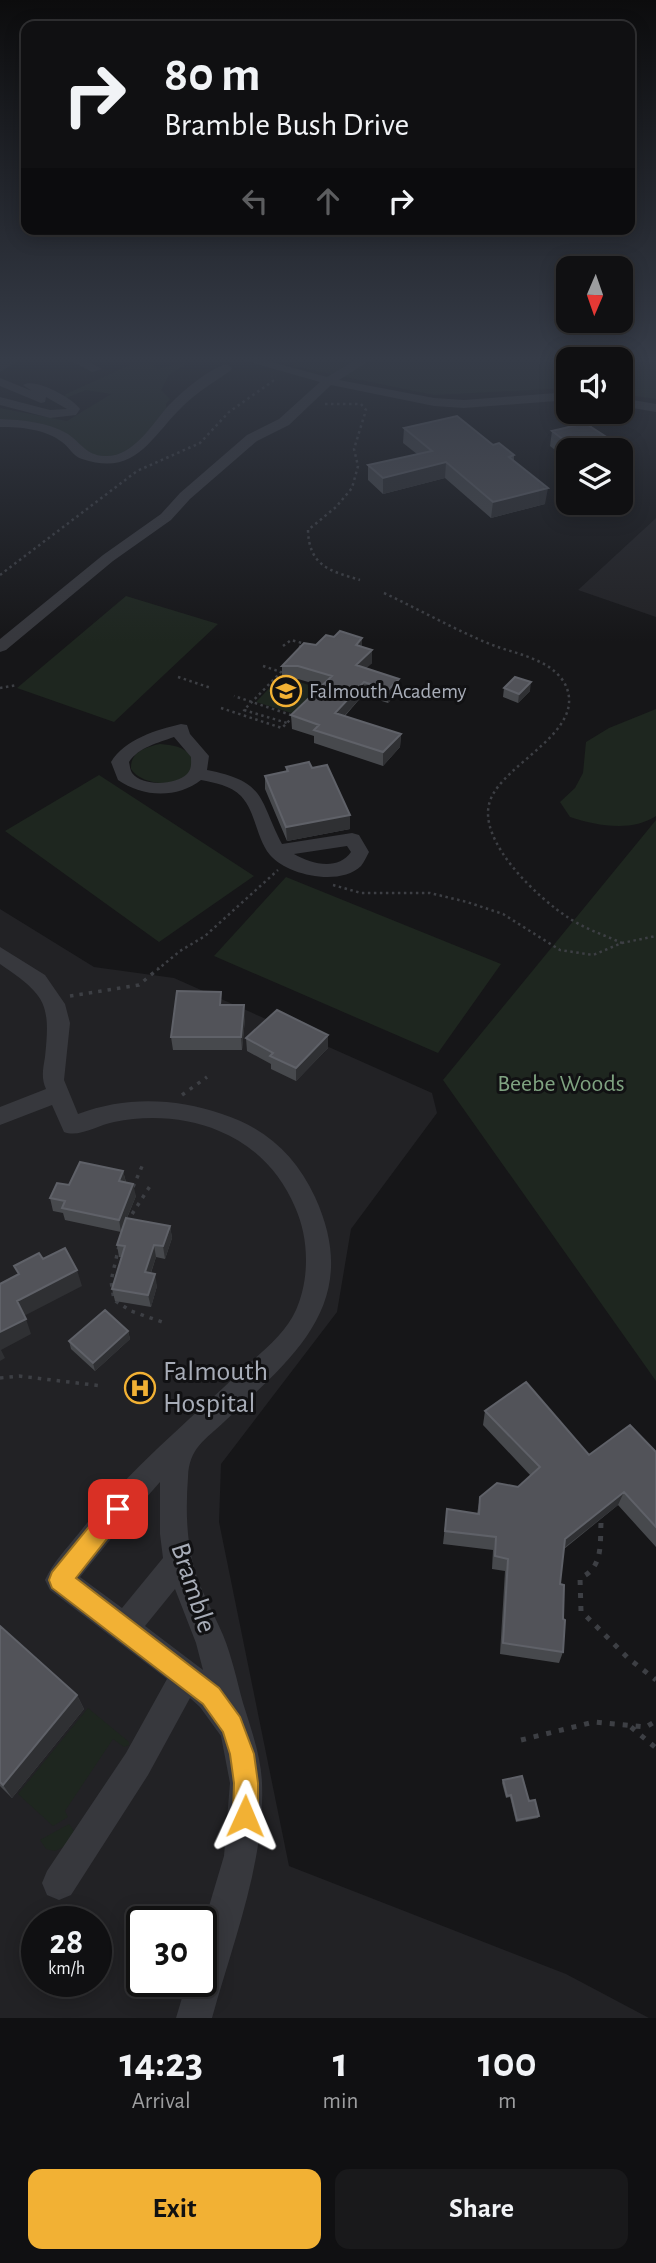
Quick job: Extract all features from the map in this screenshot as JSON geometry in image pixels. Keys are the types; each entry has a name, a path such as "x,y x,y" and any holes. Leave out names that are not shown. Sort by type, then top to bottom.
{"street":[{"path":"82,453 101,460 114,460 130,453"},
{"path":"0,647 108,558 166,517 185,496 234,453"},
{"path":"196,774 200,768 200,756 181,735 181,729 139,744 124,755 120,762 121,772 128,780 148,788 172,788 196,774 232,783 251,796 284,856 314,869 342,869 351,865 360,852 352,839 284,856"},
{"path":"0,954 38,980 52,998 59,1019 52,1074 57,1094 72,1126 111,1112 149,1110 197,1114 226,1123 254,1138 275,1157 297,1184 316,1228 316,1287 308,1313 273,1359 179,1449"},
{"path":"0,1116 57,1094"},
{"name":"Bramble","path":"179,1449 174,1475 174,1535 178,1562 211,1643 244,1765 245,1816 240,1856 219,1938 194,2018"},
{"name":"Bramble","path":"179,1449 145,1478 60,1580 211,1696 232,1725"},
{"path":"125,1628 178,1562"},
{"path":"59,1883 137,1764 186,1675"}],"path":[{"path":"0,575 137,471 177,453"},
{"path":"355,453 358,466 352,488 336,507 308,530 307,547 318,563 334,572 360,580"},
{"path":"384,593 489,644 527,656 551,668 564,682 571,699 568,712 544,745 502,780 489,802 490,823 502,855 536,891 562,914 622,943"},
{"path":"283,646 290,639 302,643 292,659"},
{"path":"263,666 281,672 244,710 287,723"},
{"path":"178,677 211,688"},
{"path":"0,688 17,685"},
{"path":"234,696 302,718"},
{"path":"221,708 282,728 294,716"},
{"path":"52,998 101,993 139,985 180,951 205,936 271,874 284,856"},
{"path":"314,869 325,883 361,893 430,893 467,902 503,914 560,950 593,955 622,943 656,936"},
{"path":"176,1102 207,1077"},
{"path":"129,1195 143,1164"},
{"path":"125,1226 152,1183"},
{"path":"121,1238 108,1286 111,1297 123,1308 165,1322"},
{"path":"0,1378 19,1376 103,1385"},
{"path":"601,1523 599,1560 586,1576 580,1578 581,1611 628,1658 656,1680"},
{"path":"521,1740 542,1732 594,1723 646,1727 656,1721"},
{"path":"631,1727 656,1748"}],"shaded area":[{"path":"655,519 656,617 578,590"},
{"name":"Falmouth Hospital","path":"0,909 94,967 174,978 432,1093 437,1113 351,1229 337,1312 221,1464 219,1522 289,1866 566,1974 649,2018 0,2018"}],"green space":[{"path":"91,453 124,453 115,458"},
{"path":"126,596 218,624 114,722 17,688"},
{"path":"281,676 315,687 320,696 301,716 256,702"},
{"path":"656,709 656,816 625,826 591,823 570,817 560,802 575,788 583,773 586,742 609,728"},
{"path":"160,744 178,747 192,757 191,769 179,781 152,782 143,779 131,769 136,754"},
{"path":"99,775 254,876 159,942 5,831"},
{"name":"Beebe Woods","path":"656,820 656,1381 443,1080"},
{"path":"286,877 501,964 438,1053 214,956"},
{"path":"88,1708 129,1742 129,1745 124,1747 113,1739 65,1811 68,1817 53,1826 18,1794"},
{"path":"69,1824 74,1831 65,1846 55,1851 46,1849 40,1840"}],"building":[{"path":"422,453 512,453 514,455 509,457 548,488 493,502 446,462 383,478 368,465"},
{"path":"340,631 362,638 356,645 372,650 356,665 399,679 388,690 364,682 335,713 401,734 383,752 314,730 319,725 291,715 332,676 298,666 282,666 304,643 316,645 326,635 334,637"},
{"path":"515,677 531,682 519,694 504,688"},
{"path":"309,762 312,768 327,765 350,815 286,827 265,776 288,771 286,767"},
{"path":"177,991 221,992 220,1005 244,1005 241,1037 171,1037"},
{"path":"277,1010 328,1035 296,1068 270,1056 273,1053 246,1038"},
{"path":"80,1162 123,1171 119,1181 133,1184 119,1220 62,1208 65,1201 50,1198 57,1183 69,1185"},
{"path":"126,1218 170,1226 163,1246 154,1245 145,1272 155,1274 148,1295 112,1289 125,1246 117,1245"},
{"path":"65,1248 77,1270 17,1301 26,1319 0,1332 0,1284 19,1274 14,1266 39,1253 43,1259"},
{"path":"105,1310 128,1331 93,1363 69,1341"},
{"path":"526,1382 589,1455 630,1425 656,1452 656,1527 624,1492 565,1539 560,1584 564,1585 563,1652 503,1643 508,1559 495,1556 496,1537 445,1531 447,1509 479,1514 480,1497 497,1483 518,1487 540,1467 485,1411"},
{"path":"0,1626 77,1695 3,1785 0,1782"},
{"path":"522,1776 529,1801 535,1800 539,1816 517,1820 511,1795 507,1796 503,1780"}],"place":[{"name":"Falmouth Academy","path":"286,691"},
{"name":"Falmouth Hospital","path":"140,1388"}],"route":[{"path":"118,1509 60,1580 211,1696 232,1725 242,1754 246,1783 245,1816"}]}
